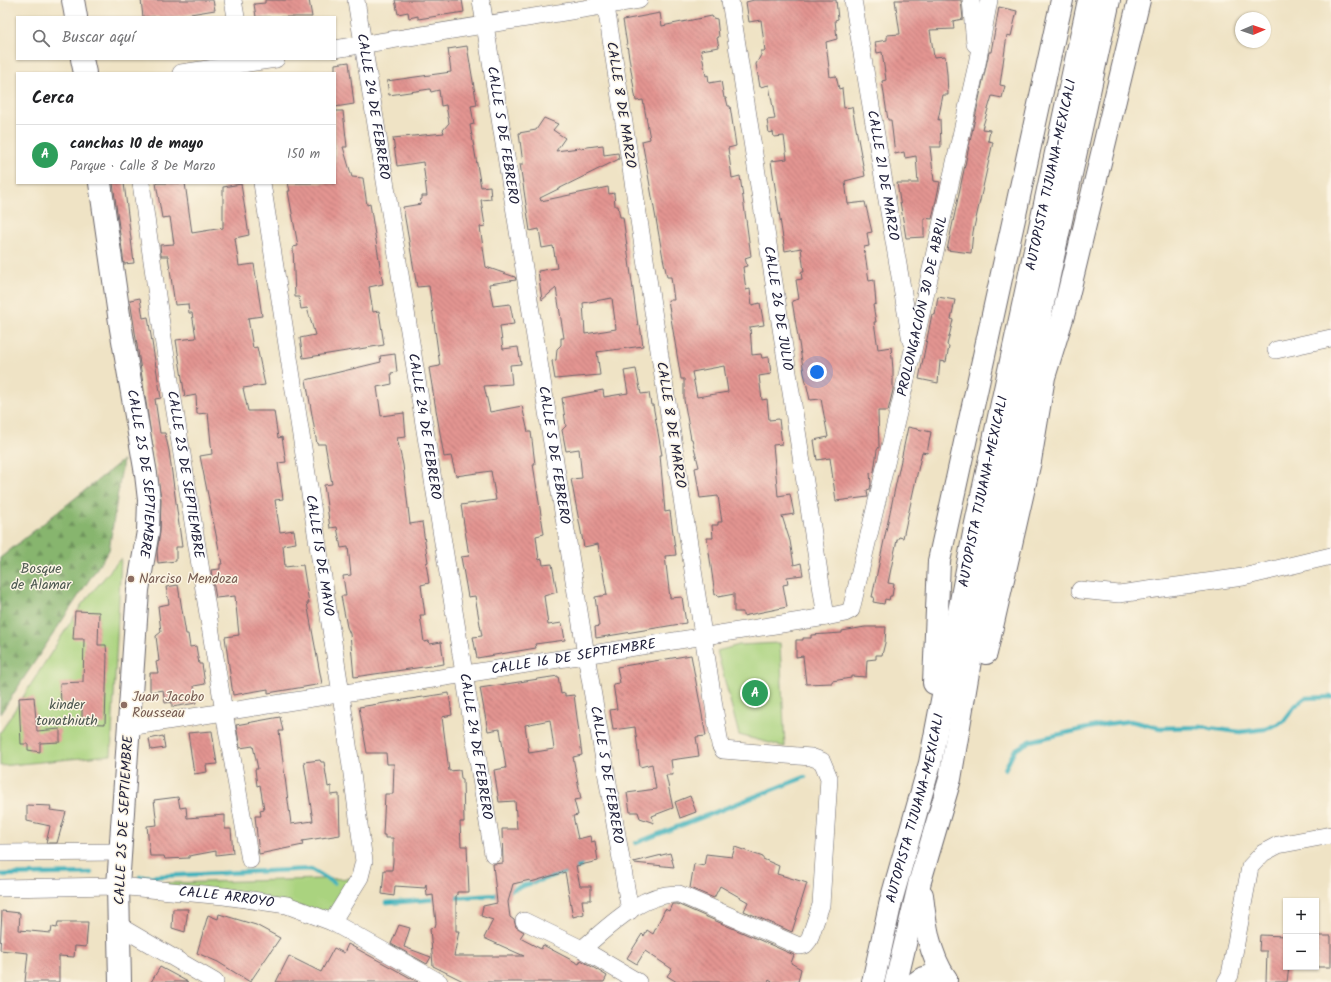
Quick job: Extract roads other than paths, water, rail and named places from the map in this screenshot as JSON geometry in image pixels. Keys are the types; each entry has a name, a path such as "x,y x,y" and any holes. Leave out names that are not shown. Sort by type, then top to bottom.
{"main road":[{"path":"73,0 76,16"},
{"path":"930,763 939,561 1062,0"},
{"name":"AUTOPISTA TIJUANA-MEXICALI","path":"873,982 891,901 930,763 974,535 1089,0"},
{"name":"AUTOPISTA TIJUANA-MEXICALI","path":"896,982 920,881 950,779 984,578 1012,456 1026,382 1109,0"},
{"path":"950,779 965,737 979,683 1030,461 1044,377 1064,312 1139,0"},
{"path":"82,60 85,72"},
{"name":"CALLE 25 DE SEPTIEMBRE","path":"100,184 121,329 148,486 148,531 138,590 118,886 120,982"},
{"path":"920,881 924,922 936,964 949,980"},
{"path":"917,982 922,977 932,976 949,980"}],"street":[{"path":"233,0 236,16"},
{"name":"CALLE 24 DE FEBRERO","path":"356,0 493,854"},
{"name":"CALLE 5 DE FEBRERO","path":"481,0 586,655 630,911"},
{"path":"336,49 485,26 605,3 639,0"},
{"name":"CALLE 26 DE JULIO","path":"730,0 826,617"},
{"name":"CALLE 21 DE MARZO","path":"853,0 913,350"},
{"path":"971,0 977,64"},
{"name":"PROLONGACIÓN 30 DE ABRIL","path":"851,610 913,350 977,64 989,0"},
{"name":"CALLE 8 DE MARZO","path":"605,3 720,745 723,750 811,756 822,761 829,778 821,905 809,940 805,945 799,946 679,894 667,893 654,897 630,911"},
{"path":"189,72 271,60"},
{"name":"CALLE 25 DE SEPTIEMBRE","path":"141,184 165,346 224,712 250,860"},
{"name":"CALLE 15 DE MAYO","path":"262,184 341,694 364,862 360,877 332,922"},
{"path":"1276,350 1331,338"},
{"path":"1080,590 1119,594 1243,576 1331,556"},
{"name":"CALLE 16 DE SEPTIEMBRE","path":"129,727 465,673 704,637 826,617 845,613 851,610"},
{"path":"1226,982 1230,975 1250,866 1263,853 1278,845 1331,835"},
{"path":"0,853 120,852"},
{"name":"CALLE ARROYO","path":"0,888 118,886 224,896 287,905 332,922 433,981"},
{"path":"582,949 630,911"},
{"path":"524,921 582,949 638,982"},
{"path":"119,926 215,982"}],"waterway":[{"path":"1005,769 1015,750 1030,741 1106,724 1130,721 1160,728 1201,727 1240,732 1265,729 1283,722 1295,706 1305,698 1331,697"},
{"path":"636,843 805,777"},
{"path":"571,870 581,866"},
{"path":"140,877 311,869 334,883"},
{"path":"452,898 496,895 564,872"},
{"path":"0,875 91,873"},
{"path":"387,903 438,899"}],"place":[{"name":"Narciso Mendoza","path":"131,579"},
{"name":"canchas 10 de mayo","path":"755,693"},
{"name":"Juan Jacobo Rousseau","path":"124,705"}],"park label":[{"name":"Bosque de Alamar","path":"41,578"},
{"name":"kinder tonathiuth","path":"67,714"}]}
